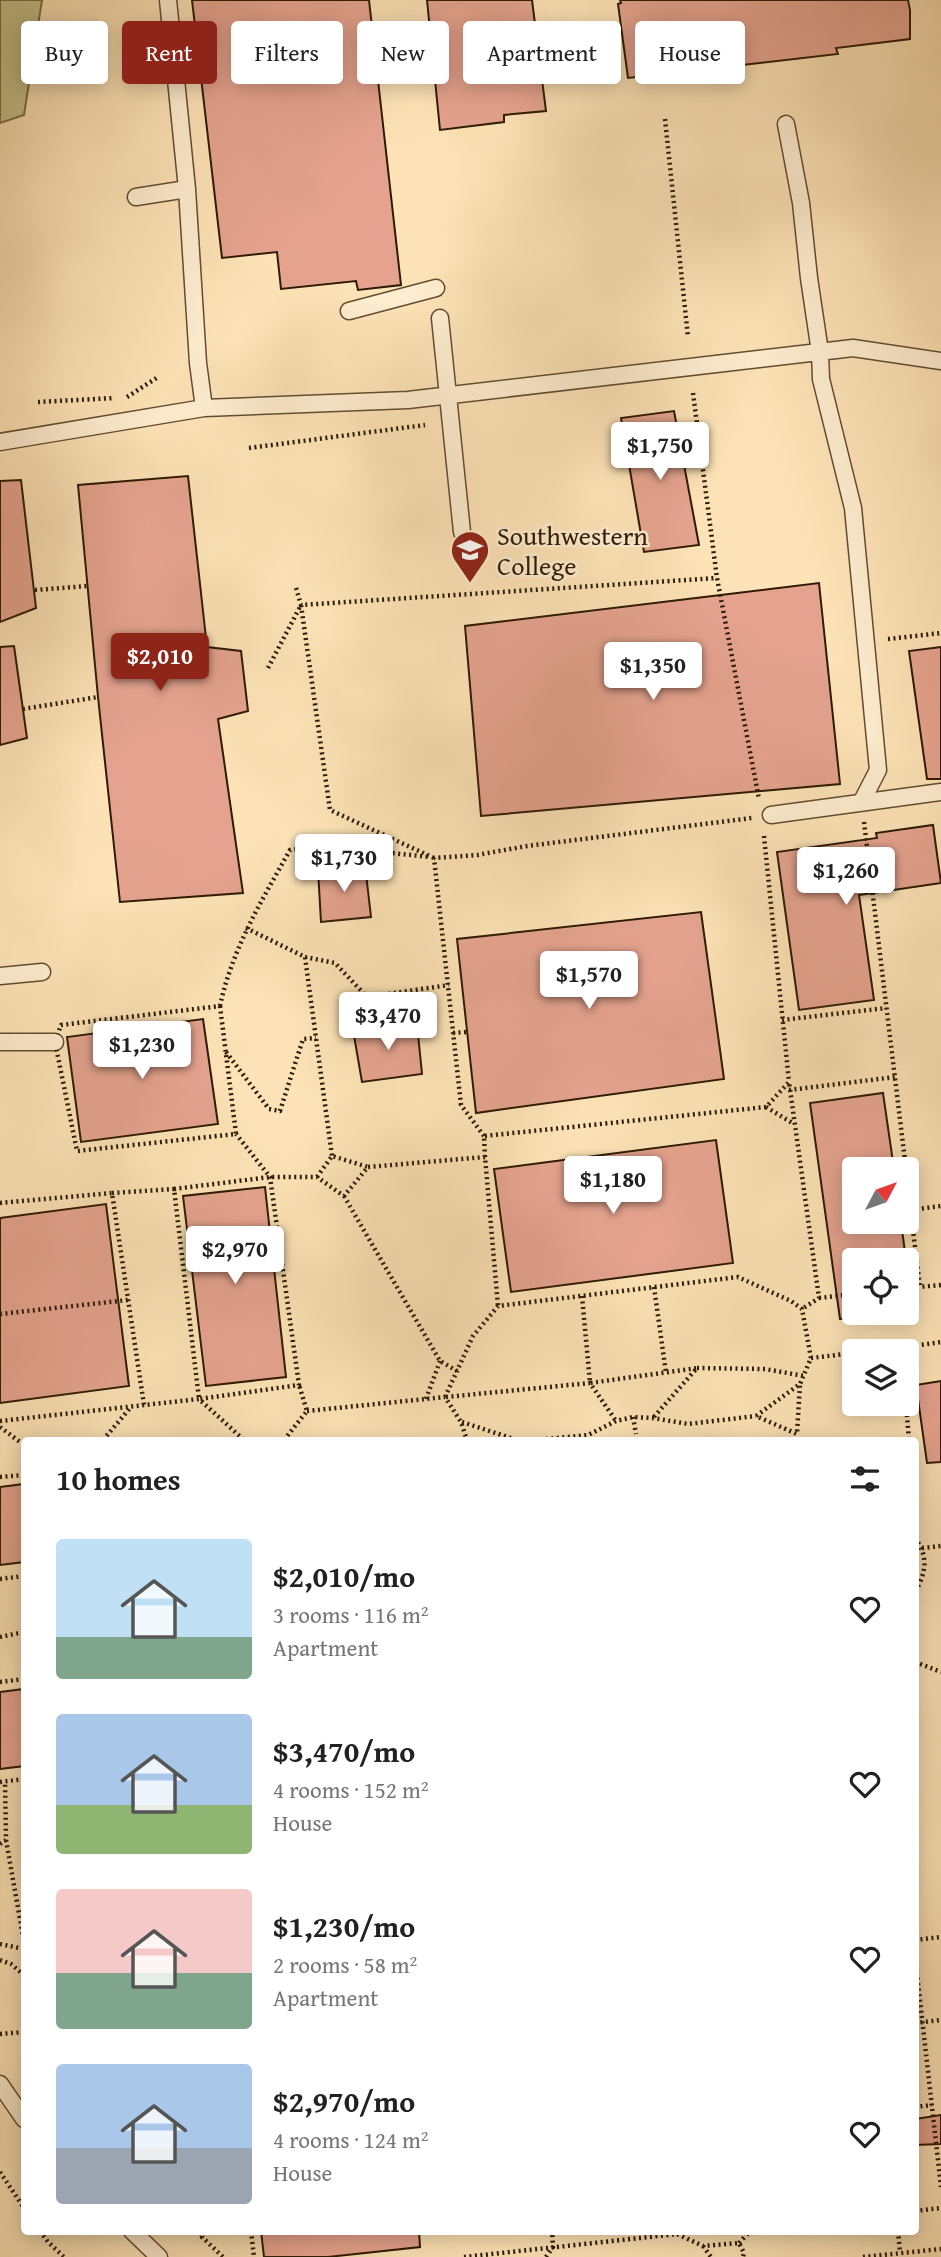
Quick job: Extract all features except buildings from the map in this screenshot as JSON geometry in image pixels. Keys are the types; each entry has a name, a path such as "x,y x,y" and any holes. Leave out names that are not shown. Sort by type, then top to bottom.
{"lane":[{"path":"168,0 187,189 198,363 204,408"},
{"path":"786,124 801,203 821,379 853,508 878,770 861,803"},
{"path":"136,197 187,189"},
{"path":"349,311 436,288"},
{"path":"440,318 462,532"},
{"path":"0,442 204,408 408,400 853,348 941,361"},
{"path":"764,812 941,792"},
{"path":"0,976 42,972"},
{"path":"0,1042 55,1042"},
{"path":"0,2084 21,2115"},
{"path":"136,2235 159,2257"}],"path":[{"path":"665,119 688,337"},
{"path":"38,402 126,397 158,377"},
{"path":"307,1411 299,1385 270,1177 236,1135 220,1006 226,979 246,928 290,850 324,846 434,858 477,855 764,812 717,578 692,393"},
{"path":"249,448 425,425"},
{"path":"301,605 717,578"},
{"path":"35,590 87,586"},
{"path":"296,588 301,605 330,810 434,858"},
{"path":"268,668 301,605"},
{"path":"866,642 941,634"},
{"path":"23,709 98,697"},
{"path":"861,803 904,1157"},
{"path":"763,830 789,1090 819,1298"},
{"path":"434,858 461,1105 484,1136 498,1306"},
{"path":"246,928 305,957 335,963 367,997 449,985"},
{"path":"305,957 332,1156 317,1177"},
{"path":"220,1006 61,1025 55,1042 77,1152 236,1135"},
{"path":"782,1020 886,1008"},
{"path":"453,1033 466,1032"},
{"path":"226,1051 270,1109 281,1111 303,1039 316,1038"},
{"path":"789,1090 895,1077"},
{"path":"766,1107 789,1082"},
{"path":"484,1136 766,1107 794,1124"},
{"path":"332,1156 368,1167 485,1157"},
{"path":"344,1196 368,1167"},
{"path":"0,1203 174,1189 270,1177 317,1177 344,1196 440,1361 457,1371"},
{"path":"174,1189 199,1399 241,1437"},
{"path":"112,1193 144,1405"},
{"path":"919,1209 941,1206"},
{"path":"914,1234 920,1287 941,1285"},
{"path":"445,1397 473,1336 498,1306 738,1277 791,1301 802,1309 811,1358 800,1384 797,1431 799,1437"},
{"path":"654,1287 666,1373"},
{"path":"802,1309 819,1298 842,1295"},
{"path":"582,1296 590,1383 616,1421"},
{"path":"0,1314 128,1300"},
{"path":"919,1346 941,1342"},
{"path":"811,1358 842,1354"},
{"path":"426,1399 440,1361"},
{"path":"653,1418 698,1368"},
{"path":"286,1437 307,1411 590,1383 698,1368 765,1369 804,1376"},
{"path":"567,1437 588,1435 616,1421 633,1418 653,1418 688,1424 756,1416 800,1384"},
{"path":"0,1421 299,1385"},
{"path":"445,1397 461,1422 466,1437"},
{"path":"105,1437 131,1406"},
{"path":"756,1416 797,1434 797,1431"},
{"path":"907,1416 909,1437"},
{"path":"633,1418 636,1434"},
{"path":"461,1422 508,1437"},
{"path":"0,1427 21,1443"},
{"path":"0,1476 21,1475"},
{"path":"919,1544 922,1548 924,1575 919,1584"},
{"path":"922,1548 941,1546"},
{"path":"0,1579 21,1576"},
{"path":"0,1637 21,1633"},
{"path":"919,1664 941,1672"},
{"path":"0,1682 21,1679"},
{"path":"21,1779 3,1782 6,1840 21,1925"},
{"path":"0,1844 6,1840"},
{"path":"919,1940 941,1937"},
{"path":"0,1944 21,1948"},
{"path":"0,1960 11,1964 21,1972"},
{"path":"919,1985 941,2187"},
{"path":"919,2023 941,2020"},
{"path":"0,2034 21,2032"},
{"path":"919,2107 932,2105"},
{"path":"0,2172 21,2204"},
{"path":"919,2211 941,2208"},
{"path":"43,2235 64,2257"},
{"path":"203,2235 223,2257"},
{"path":"251,2235 254,2257"},
{"path":"546,2257 554,2247 552,2235"},
{"path":"464,2257 659,2235"},
{"path":"681,2235 703,2246 711,2257"},
{"path":"703,2246 739,2243 746,2235"},
{"path":"898,2235 900,2252"},
{"path":"739,2243 743,2257"},
{"path":"863,2257 941,2249"}],"shaded area":[{"path":"0,0 42,0 39,21 21,21 21,84 29,84 24,115 0,123"}],"place":[{"name":"Southwestern College","path":"470,584"}]}
